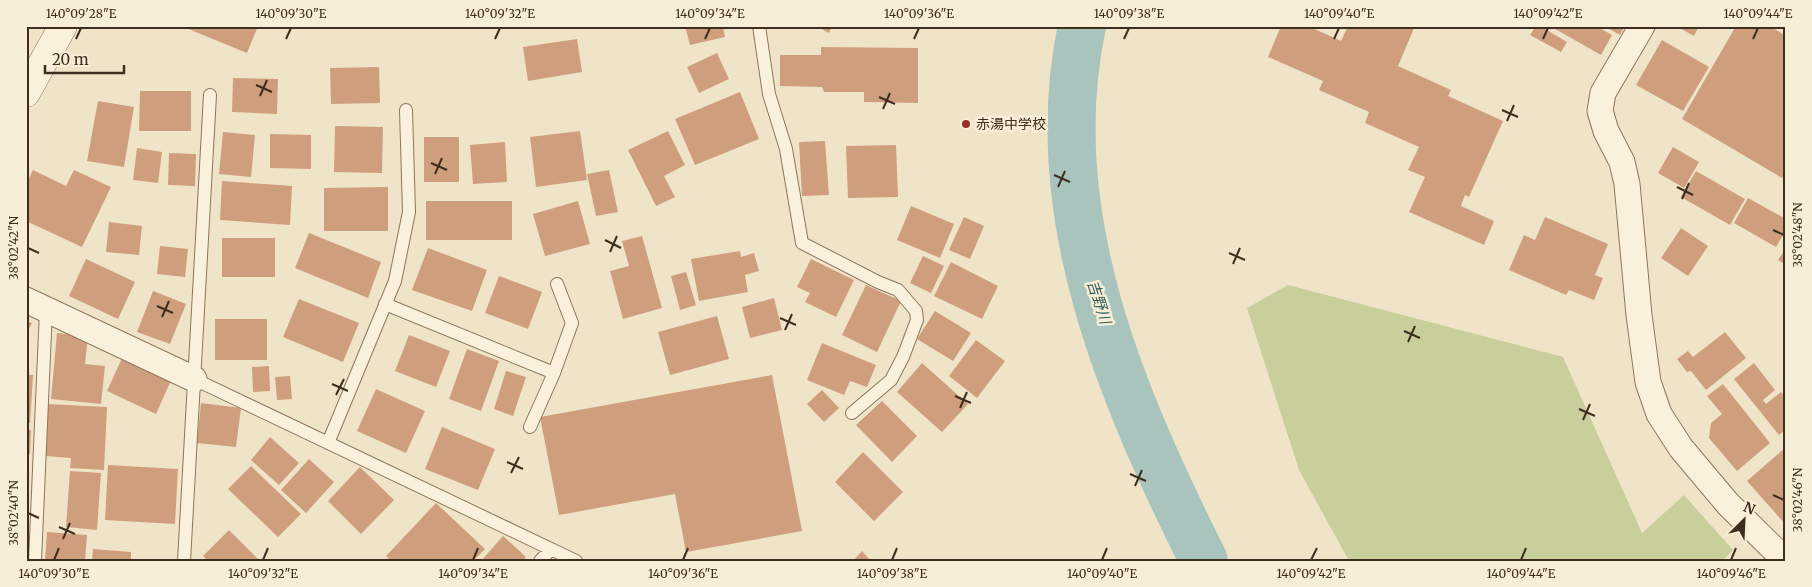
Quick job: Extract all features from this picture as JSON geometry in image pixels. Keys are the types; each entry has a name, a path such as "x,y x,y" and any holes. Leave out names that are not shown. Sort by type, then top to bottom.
{"street":[{"path":"26,93 63,26"},
{"path":"1642,26 1603,93 1600,111 1606,131 1622,162 1627,184 1639,315 1648,382 1659,414 1681,448 1728,504 1786,560"},
{"path":"36,305 194,378"}],"lane":[{"path":"759,26 769,94 786,149 802,243 878,282 898,290 916,311 917,320 903,357 891,380 852,413"},
{"path":"184,561 210,95"},
{"path":"328,443 395,280 409,212 406,110"},
{"path":"530,427 554,373 572,323 557,284"},
{"path":"385,304 554,373"},
{"path":"35,561 36,305"},
{"path":"194,378 576,561"},
{"path":"540,561 551,549"}],"green space":[{"path":"1288,285 1563,357 1642,533 1684,495 1733,550 1722,561 1349,561 1299,470 1247,308"}],"building":[{"path":"181,26 258,26 247,53"},
{"path":"685,26 723,26 725,37 690,45"},
{"path":"816,26 832,26 829,33"},
{"path":"1281,26 1308,26 1341,41 1348,26 1415,26 1398,66 1451,90 1448,96 1503,121 1469,197 1465,195 1461,206 1494,221 1484,245 1409,212 1425,177 1408,170 1419,147 1365,123 1369,112 1319,90 1323,81 1268,57"},
{"path":"1536,26 1540,26 1567,42 1561,52 1530,35"},
{"path":"1550,26 1596,26 1612,35 1601,55"},
{"path":"1604,26 1625,26 1620,35"},
{"path":"1676,26 1699,26 1694,36"},
{"path":"1736,26 1770,26 1786,36 1786,171 1782,178 1682,119"},
{"path":"577,39 582,72 528,81 523,47"},
{"path":"1662,40 1709,67 1683,111 1636,85"},
{"path":"821,47 918,48 918,103 864,102 864,92 824,92 822,87 780,86 780,55 821,55"},
{"path":"717,53 729,79 699,93 687,67"},
{"path":"379,67 380,103 331,104 330,68"},
{"path":"233,78 278,79 277,114 232,112"},
{"path":"140,91 191,91 191,131 139,131"},
{"path":"740,92 759,139 695,165 675,119"},
{"path":"98,101 134,107 124,167 87,161"},
{"path":"335,126 383,127 382,173 334,172"},
{"path":"580,131 587,180 536,187 530,137"},
{"path":"668,131 685,165 664,176 675,197 656,206 628,150"},
{"path":"223,132 255,135 251,177 219,174"},
{"path":"270,134 311,135 311,169 270,168"},
{"path":"424,137 459,137 459,182 424,182"},
{"path":"825,141 829,195 802,196 799,142"},
{"path":"505,142 507,182 473,184 470,145"},
{"path":"896,145 898,197 848,198 846,146"},
{"path":"1673,147 1699,162 1684,188 1658,173"},
{"path":"137,148 162,152 158,183 133,180"},
{"path":"169,153 196,154 195,186 168,185"},
{"path":"33,170 66,186 74,170 111,187 82,247 26,221 26,184"},
{"path":"609,170 618,212 596,216 587,174"},
{"path":"1696,171 1745,199 1730,225 1681,197"},
{"path":"222,181 292,186 290,225 220,220"},
{"path":"388,187 388,231 324,231 324,188"},
{"path":"1748,198 1786,219 1786,230 1776,247 1734,223"},
{"path":"426,201 512,201 512,240 426,240"},
{"path":"578,201 590,244 545,256 533,214"},
{"path":"911,206 954,224 940,258 897,240"},
{"path":"964,217 984,226 970,259 949,250"},
{"path":"1545,217 1608,244 1595,275 1603,278 1594,300 1569,290 1566,295 1509,270 1524,235 1535,240"},
{"path":"109,222 142,226 139,255 106,252"},
{"path":"1681,228 1708,246 1688,276 1661,258"},
{"path":"309,233 381,262 368,298 295,268"},
{"path":"642,236 662,308 623,319 610,271 629,266 622,241"},
{"path":"222,238 275,238 275,277 222,277"},
{"path":"160,246 188,249 185,277 157,274"},
{"path":"428,248 487,270 472,311 412,290"},
{"path":"1786,248 1786,265 1778,260"},
{"path":"740,251 741,257 754,253 759,271 745,275 748,292 699,301 691,259"},
{"path":"923,256 944,266 931,293 910,283"},
{"path":"86,259 135,282 118,319 69,296"},
{"path":"811,259 854,280 836,317 805,302 810,293 797,287"},
{"path":"951,262 998,286 982,319 934,296"},
{"path":"686,272 696,305 680,310 671,276"},
{"path":"499,276 542,292 528,329 485,313"},
{"path":"866,285 901,301 877,352 842,335"},
{"path":"153,291 186,304 170,344 137,332"},
{"path":"774,298 782,330 750,338 742,307"},
{"path":"299,299 359,323 343,362 283,337"},
{"path":"935,311 971,333 953,361 917,339"},
{"path":"717,316 729,359 670,375 658,332"},
{"path":"215,319 267,319 267,360 215,360"},
{"path":"26,321 32,323 26,335"},
{"path":"1725,332 1746,358 1706,390 1691,371 1687,372 1677,359 1688,351 1693,357"},
{"path":"57,333 88,336 85,364 105,366 101,404 51,399"},
{"path":"409,335 450,351 436,387 395,371"},
{"path":"976,340 1005,361 977,398 949,376"},
{"path":"822,343 876,365 867,387 850,381 844,395 807,380"},
{"path":"467,349 499,361 481,411 449,399"},
{"path":"123,356 172,378 156,414 107,391"},
{"path":"922,363 968,404 942,432 897,392"},
{"path":"1754,363 1775,390 1763,400 1766,404 1781,392 1786,397 1786,429 1779,435 1734,379"},
{"path":"269,366 270,391 253,392 252,367"},
{"path":"506,371 526,377 513,416 494,409"},
{"path":"26,375 33,375 30,423 26,423"},
{"path":"772,375 802,531 686,552 675,494 559,515 540,417"},
{"path":"290,376 292,399 277,400 275,377"},
{"path":"1723,384 1770,443 1737,471 1709,438 1711,423 1722,414 1707,396"},
{"path":"376,389 425,411 406,453 357,431"},
{"path":"822,390 839,408 824,422 807,404"},
{"path":"882,401 917,436 892,462 856,425"},
{"path":"201,403 241,408 236,447 197,443"},
{"path":"48,404 107,407 104,470 70,468 71,458 45,456"},
{"path":"442,427 495,449 478,490 425,469"},
{"path":"26,429 31,430 30,454 26,454"},
{"path":"270,437 299,463 279,485 251,460"},
{"path":"1786,447 1786,525 1747,481"},
{"path":"863,452 903,492 874,521 835,482"},
{"path":"309,459 334,482 306,513 281,490"},
{"path":"108,465 178,469 175,524 105,520"},
{"path":"251,466 301,514 278,537 228,489"},
{"path":"360,467 394,500 361,534 328,501"},
{"path":"70,471 101,473 97,530 66,527"},
{"path":"436,503 485,549 473,561 391,561 386,556"},
{"path":"229,530 260,561 208,561 203,556"},
{"path":"47,532 87,535 85,561 45,561"},
{"path":"503,536 526,557 522,561 481,561"},
{"path":"93,549 131,552 131,561 92,561"},
{"path":"862,551 871,561 853,561"}],"waterway":[{"name":"吉野川","path":"1082,26 1072,96 1073,165 1081,234 1097,302 1119,369 1145,435 1204,561"}],"place":[{"name":"赤湯中学校","path":"966,124"}]}
